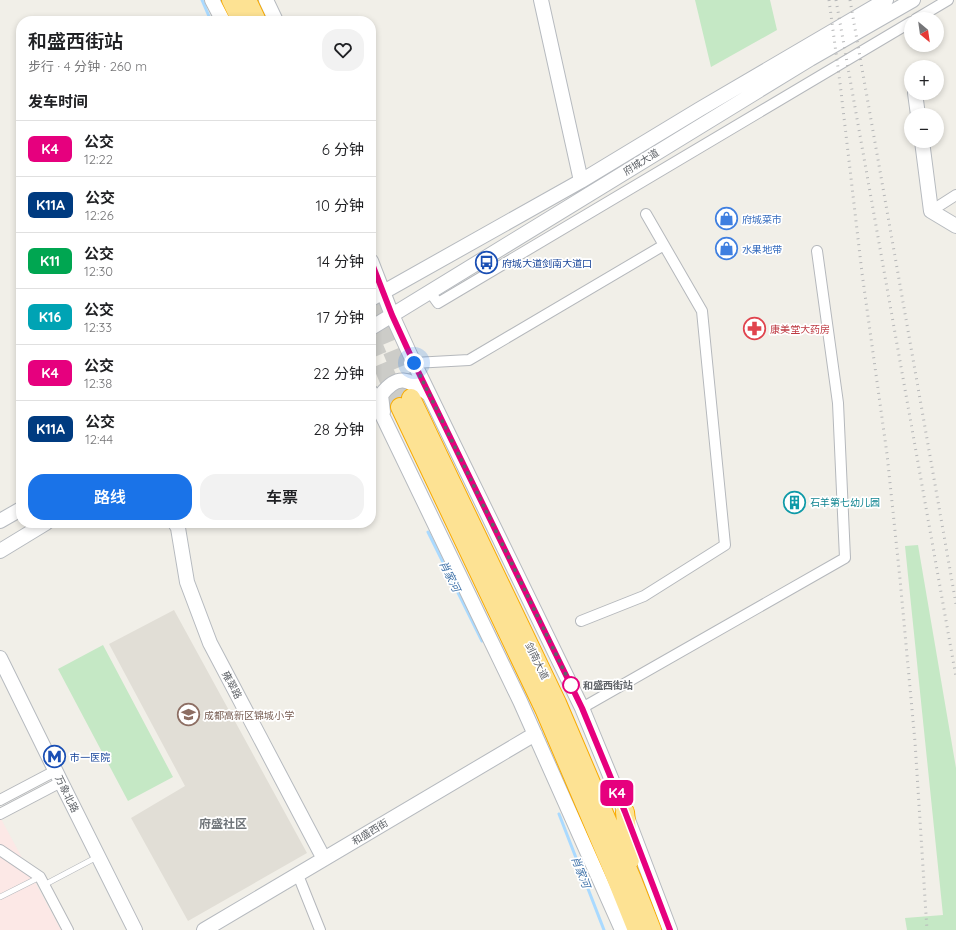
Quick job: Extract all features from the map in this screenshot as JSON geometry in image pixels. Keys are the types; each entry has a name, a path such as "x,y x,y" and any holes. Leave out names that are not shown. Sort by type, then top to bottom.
{"highway":[{"path":"231,0 239,16"},
{"path":"247,0 255,16"},
{"name":"剑南大道","path":"637,930 545,711 406,402 557,703 632,879 652,930"},
{"path":"625,812 632,879"},
{"path":"612,868 625,930"}],"main road":[{"path":"212,0 220,16"},
{"path":"266,0 274,16"},
{"path":"541,0 581,181"},
{"name":"府城大道","path":"377,296 581,181 886,0"},
{"name":"府城大道","path":"376,325 810,59 913,0"},
{"path":"923,148 931,211 956,226"},
{"path":"377,296 392,315 582,708 625,812 670,930"},
{"path":"384,420 381,395 387,387 395,382 402,380 411,382 430,395"},
{"path":"376,403 536,734 622,930"},
{"path":"0,521 16,512"},
{"path":"0,551 38,528"},
{"name":"雍翠路","path":"178,528 187,582 210,642 324,859"},
{"name":"万象北路","path":"0,658 135,930"},
{"name":"和盛西街","path":"204,930 536,734"}],"street":[{"path":"928,12 948,0"},
{"path":"430,292 438,304 904,26"},
{"path":"931,211 956,195"},
{"path":"581,621 644,596 726,545 702,311 646,214"},
{"path":"414,363 469,360 664,245"},
{"path":"582,708 845,558 838,403 817,251"},
{"path":"0,800 58,776"},
{"path":"0,814 58,776"},
{"path":"0,850 42,881 68,930"},
{"path":"298,875 320,930"}],"lane":[{"path":"0,897 98,857"}],"shaded area":[{"name":"成都高新区锦城小学","path":"174,610 307,853 188,921 131,818 185,786 109,644"},
{"path":"0,817 61,930 0,930"}],"green space":[{"path":"695,0 770,0 777,30 711,67"},
{"path":"918,545 956,768 956,930 907,930 905,918 943,915 905,546"},
{"path":"103,645 173,777 128,801 58,669"}],"waterway":[{"name":"肖家河","path":"202,0 209,16"},
{"name":"肖家河","path":"428,532 482,641"},
{"name":"肖家河","path":"559,814 604,930"}],"tunnel":[{"path":"376,313 411,397"},
{"path":"376,351 400,407"}],"railway":[{"path":"829,0 862,273 887,454 915,742 927,930"},
{"path":"836,0 956,677"},
{"path":"850,0 956,604"}],"bus line":[{"name":"K4","path":"376,274 392,315 414,363 582,708 625,812 670,930"}],"place":[{"name":"府城菜市","path":"727,219"},
{"name":"水果地带","path":"726,249"},
{"name":"府城大道剑南大道口","path":"487,263"},
{"name":"康美堂大药房","path":"754,329"},
{"name":"石羊第七幼儿园","path":"794,502"},
{"name":"和盛西街站","path":"571,685"},
{"name":"成都高新区锦城小学","path":"189,715"},
{"name":"市一医院","path":"55,757"}],"district":[{"name":"府盛社区","path":"223,823"}],"route":[{"path":"414,363 571,685"}]}
